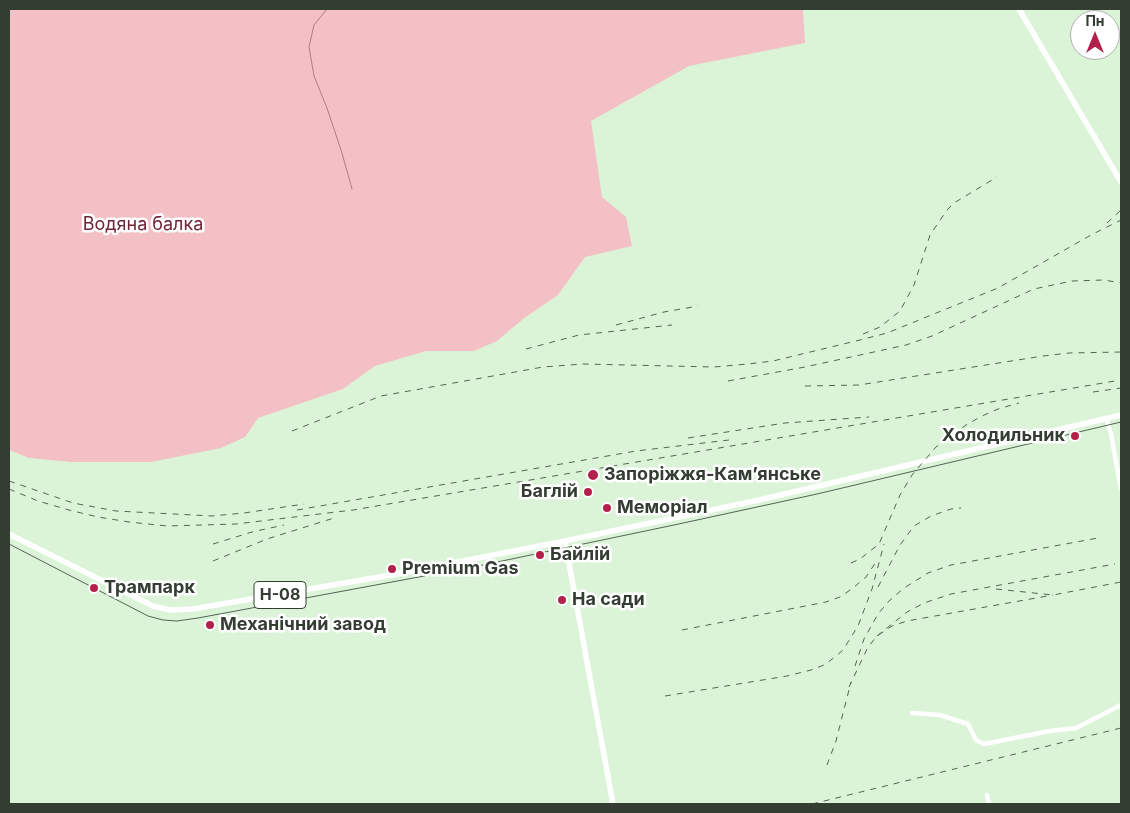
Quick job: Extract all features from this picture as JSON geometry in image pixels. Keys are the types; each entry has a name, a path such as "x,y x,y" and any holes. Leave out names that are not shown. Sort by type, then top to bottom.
{"main road":[{"path":"1019,9 1121,182"},
{"name":"Н-08","path":"9,534 158,608 170,610 211,607 565,541 777,496 1121,414"},
{"path":"565,541 614,804"}],"street":[{"path":"1106,418 1111,434 1121,489"},
{"path":"912,713 940,715 968,724 976,740 984,744 1076,728 1121,705"},
{"path":"988,794 989,804"}],"green space":[{"name":"Водяна балка","path":"9,9 803,9 805,43 689,66 591,121 602,197 626,217 632,246 585,257 558,295 523,319 497,341 474,351 426,351 375,366 343,389 258,418 245,437 221,448 151,462 71,462 29,458 9,450"}],"waterway":[{"path":"327,9 314,25 309,47 314,76 327,108 352,189"}],"tram line":[{"path":"9,544 148,616 177,621 478,566 674,525 817,494 1121,422"}],"railway":[{"path":"863,334 880,327 900,311 914,285 930,235 947,210 954,203 997,177"},
{"path":"1107,223 1121,210"},
{"path":"292,431 381,396 543,367 583,364 714,367 773,361 860,340 887,333 998,288 1121,220"},
{"path":"728,381 805,367 906,345 932,336 1034,289 1072,281 1104,280 1121,283"},
{"path":"616,325 664,312 698,306"},
{"path":"526,349 579,335 672,325"},
{"path":"805,386 859,385 1043,356 1069,353 1121,352"},
{"path":"9,489 38,501 69,510 129,522 167,526 236,524 353,510 1121,380"},
{"path":"1093,392 1121,388"},
{"path":"851,563 860,559 879,544 900,495 912,475 936,447 982,416 1019,403"},
{"path":"688,438 785,423 869,417"},
{"path":"297,510 636,451 729,440"},
{"path":"9,481 73,503 116,511 212,516 304,504"},
{"path":"878,587 900,545 914,526 931,516 951,509 961,508"},
{"path":"213,561 267,539 334,518"},
{"path":"213,544 252,532 284,525"},
{"path":"855,666 864,639 878,614 904,588 928,573 951,565 1098,538"},
{"path":"665,696 787,676 824,665 843,650 858,626 872,589 884,544"},
{"path":"682,630 826,602 840,597 853,588 866,577 876,562"},
{"path":"877,636 907,612 924,603 951,594 1115,564"},
{"path":"996,589 1053,595 1121,582"},
{"path":"849,687 868,647 877,636 892,626 907,621 1053,595"},
{"path":"827,765 836,741 851,682"},
{"path":"812,804 1121,728"}],"place":[{"name":"Холодильник","path":"1075,436"},
{"name":"Запоріжжя-Кам’янське","path":"593,475"},
{"name":"Баглій","path":"588,492"},
{"name":"Меморіал","path":"607,508"},
{"name":"Байлій","path":"540,555"},
{"name":"Premium Gas","path":"392,569"},
{"name":"Трампарк","path":"94,588"},
{"name":"На сади","path":"562,600"},
{"name":"Механічний завод","path":"210,625"}]}
